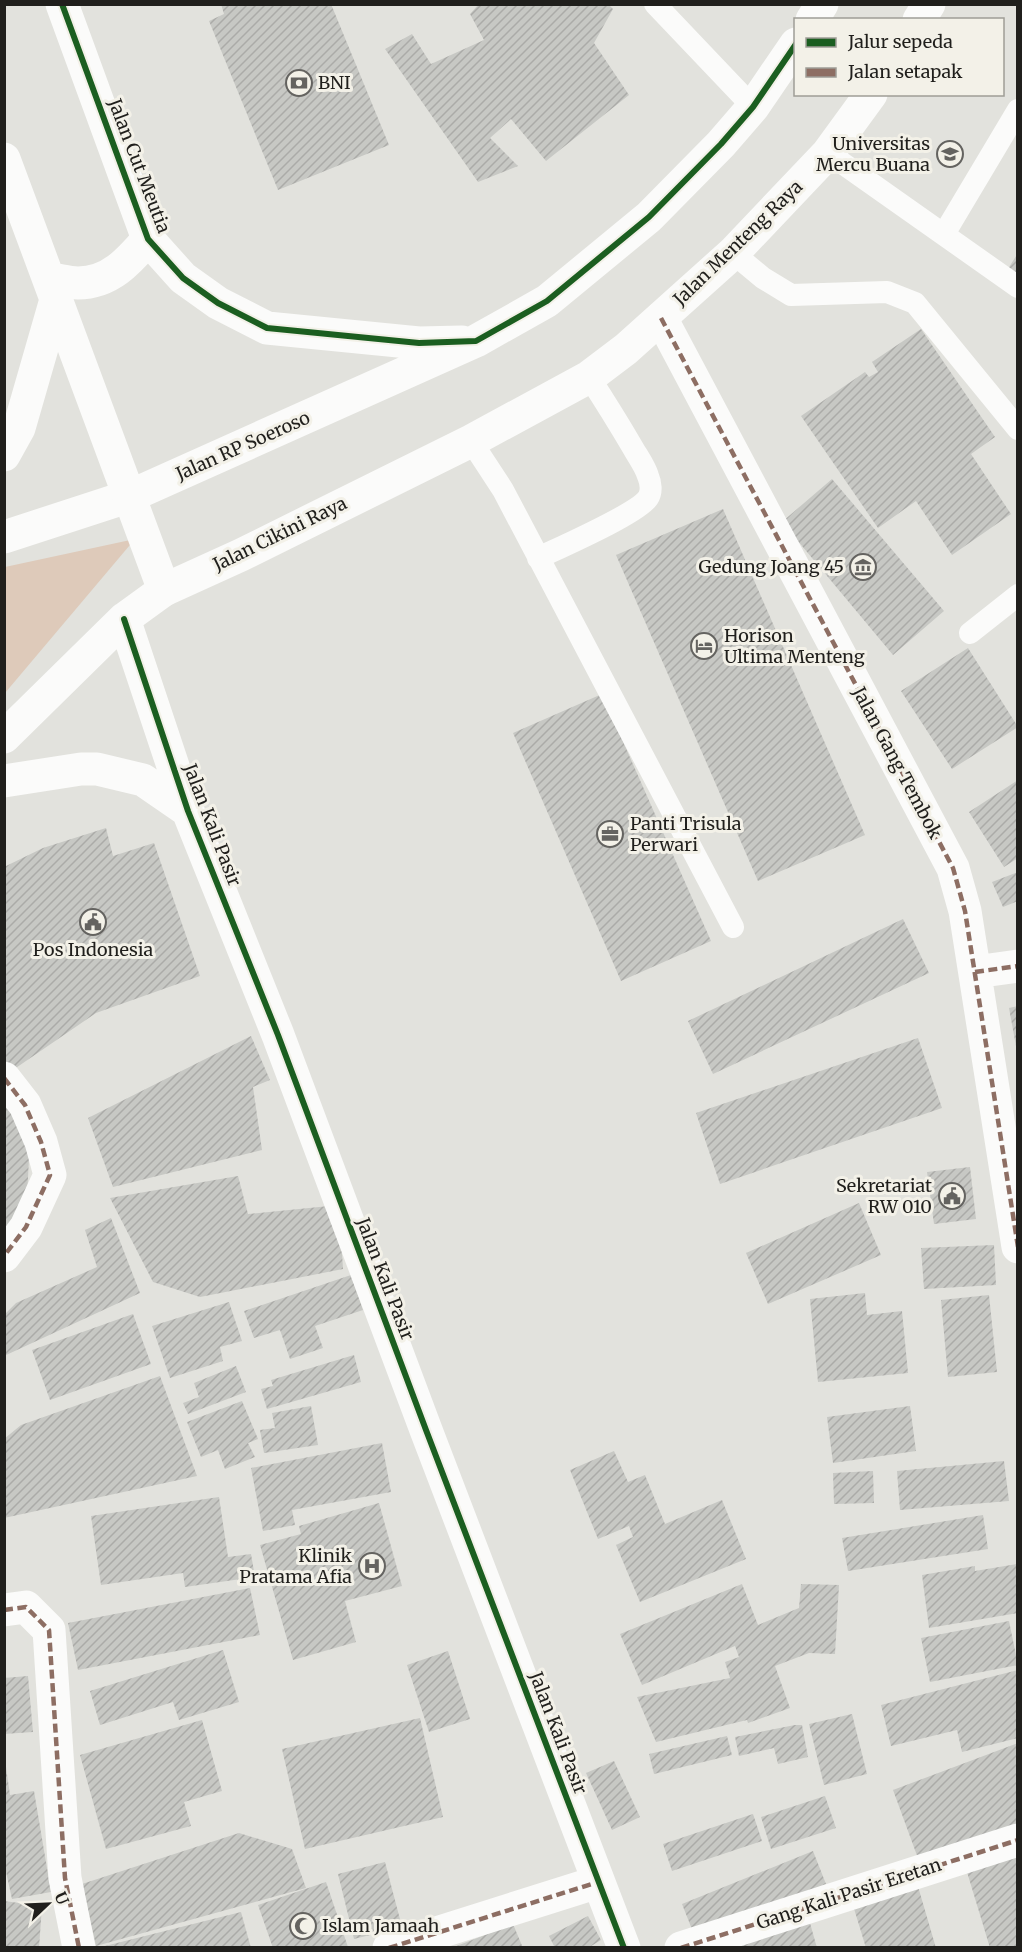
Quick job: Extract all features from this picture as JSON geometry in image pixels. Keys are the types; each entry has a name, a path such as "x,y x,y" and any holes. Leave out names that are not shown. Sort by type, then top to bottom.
{"main road":[{"name":"Jalan Cut Meutia","path":"62,4 148,239 183,278 218,303 267,328 418,343 476,341"},
{"path":"813,18 822,4"},
{"path":"920,18 929,4"},
{"path":"476,341 546,301 649,217 721,144 753,106 794,45"},
{"name":"Jalan Menteng Raya","path":"589,377 626,349 733,253 828,153 870,96"},
{"path":"4,159 164,590"},
{"path":"53,287 102,278 124,267 148,239"},
{"path":"4,455 19,428 53,287"},
{"name":"Jalan Gang Tembok","path":"660,318 953,868 965,911 1017,1247"},
{"name":"Jalan RP Soeroso","path":"4,537 130,496 476,341"},
{"name":"Jalan Cikini Raya","path":"4,737 124,619 164,590 241,555 471,441 589,377"},
{"name":"Jalan Kali Pasir","path":"124,619 188,811 278,1035 624,1947"},
{"path":"4,781 71,770 97,769 143,780 188,811"},
{"path":"975,972 1017,966"},
{"path":"4,1078 25,1105 41,1142 50,1175 26,1227 4,1256"},
{"path":"4,1610 26,1607 49,1630 65,1878 79,1947"},
{"name":"Gang Kali Pasir Eretan","path":"681,1947 1017,1840"},
{"path":"389,1947 598,1882"}],"lane":[{"path":"655,4 753,106"},
{"path":"944,234 1017,110"},
{"path":"828,153 1017,286"},
{"path":"733,253 763,278 791,295 887,292 915,303 1017,429"},
{"path":"538,558 634,509 648,499 651,489 649,477 643,465 613,412 589,377"},
{"path":"471,441 502,490 733,927"},
{"path":"970,633 1017,595"}],"shaded area":[{"path":"135,539 5,693 5,567"}],"building":[{"name":"BNI","path":"221,4 331,4 389,145 278,190 209,21 224,14"},
{"path":"479,4 608,4 613,9 594,43 629,95 546,161 511,119 490,138 518,166 478,182 385,49 412,34 431,64 484,40 470,14"},
{"path":"1018,253 1018,279 1006,272"},
{"path":"921,329 995,437 971,454 1011,514 952,555 916,501 878,528 801,416 865,372 869,377 878,372 872,362"},
{"name":"Gedung Joang 45","path":"832,479 944,611 893,655 782,522"},
{"path":"723,509 865,835 758,881 616,555"},
{"path":"968,648 1018,727 952,769 901,691"},
{"path":"602,694 711,941 621,981 513,733"},
{"path":"1018,780 1018,858 1004,867 969,812"},
{"name":"Pos Indonesia","path":"106,828 113,856 154,843 200,976 96,1013 7,1074 4,1070 4,867 43,848"},
{"path":"1018,872 1018,901 1003,907 992,882"},
{"path":"903,919 929,973 713,1074 688,1021"},
{"path":"1018,1006 1018,1046 1016,1046 1009,1008"},
{"path":"251,1036 270,1080 253,1087 262,1150 113,1187 88,1118"},
{"path":"918,1038 942,1108 720,1184 696,1113"},
{"path":"4,1093 30,1140 27,1196 4,1236"},
{"name":"Sekretariat RW 010","path":"970,1167 976,1219 934,1224 927,1172"},
{"path":"238,1176 248,1214 339,1205 343,1269 200,1297 153,1282 110,1198"},
{"path":"859,1203 881,1255 768,1304 746,1253"},
{"path":"111,1218 140,1293 4,1356 4,1315 16,1303 97,1267 85,1230"},
{"path":"994,1245 996,1285 924,1289 921,1248"},
{"path":"351,1275 363,1310 315,1326 323,1348 290,1359 280,1330 254,1338 244,1311"},
{"path":"865,1293 867,1315 902,1311 908,1373 818,1382 810,1299"},
{"path":"989,1295 997,1372 948,1377 941,1300"},
{"path":"229,1302 242,1341 220,1347 223,1361 170,1378 152,1326"},
{"path":"133,1314 151,1364 50,1400 32,1350"},
{"path":"354,1355 361,1382 267,1409 261,1389 273,1386 271,1380"},
{"path":"236,1366 246,1392 188,1414 183,1403 199,1397 194,1383"},
{"path":"160,1376 197,1476 4,1518 4,1439 21,1425"},
{"path":"242,1401 258,1439 248,1443 255,1457 225,1469 218,1450 201,1457 187,1422"},
{"path":"311,1406 318,1445 264,1453 260,1430 275,1428 272,1413"},
{"path":"910,1406 916,1451 833,1463 827,1417"},
{"path":"382,1443 391,1492 292,1510 295,1525 263,1531 251,1468"},
{"path":"614,1451 628,1482 645,1475 665,1524 722,1500 746,1559 640,1602 616,1545 633,1537 629,1526 598,1539 570,1470"},
{"path":"1004,1461 1009,1501 900,1510 897,1471"},
{"path":"873,1471 874,1503 834,1504 833,1473"},
{"path":"219,1497 228,1557 251,1554 255,1577 185,1587 183,1573 101,1585 91,1516"},
{"path":"379,1503 402,1586 345,1601 356,1642 293,1660 260,1545 301,1534 299,1526"},
{"path":"983,1515 988,1549 848,1571 842,1538"},
{"path":"1017,1564 1018,1613 929,1628 922,1575 975,1566 975,1571"},
{"path":"742,1584 758,1625 799,1608 801,1584 839,1585 835,1654 809,1653 775,1666 790,1708 748,1723 747,1720 656,1742 637,1697 730,1678 725,1662 739,1657 735,1646 642,1685 620,1634"},
{"path":"250,1588 260,1635 78,1670 68,1623"},
{"path":"1009,1621 1018,1665 930,1682 921,1638"},
{"path":"223,1650 239,1702 179,1720 173,1702 100,1725 90,1691"},
{"path":"448,1651 470,1719 429,1732 407,1665"},
{"path":"1018,1670 1018,1738 962,1752 957,1730 891,1746 881,1705"},
{"path":"28,1676 33,1732 4,1734 4,1678"},
{"path":"852,1714 867,1774 824,1785 809,1724"},
{"path":"420,1718 443,1817 305,1849 282,1749"},
{"path":"202,1720 222,1791 184,1802 191,1826 106,1849 80,1755"},
{"path":"802,1725 808,1757 778,1764 774,1748 739,1756 735,1737"},
{"path":"727,1736 732,1755 654,1774 649,1754"},
{"path":"1018,1743 1018,1824 919,1861 893,1790"},
{"path":"614,1761 640,1817 612,1830 586,1773"},
{"path":"6,1767 10,1795 34,1791 51,1892 12,1899 4,1863"},
{"path":"825,1796 836,1828 771,1849 761,1817"},
{"path":"753,1814 762,1841 672,1871 663,1844"},
{"path":"239,1833 292,1849 306,1888 96,1946 82,1884"},
{"path":"813,1851 826,1884 695,1937 682,1904"},
{"path":"1018,1857 1018,1948 990,1948 967,1872"},
{"path":"385,1862 402,1927 354,1939 338,1874"},
{"name":"Islam Jamaah","path":"326,1882 348,1947 273,1948 258,1905"},
{"path":"917,1883 936,1948 866,1948 852,1902"},
{"path":"4,1901 42,1906 39,1948 4,1948"},
{"path":"241,1912 251,1948 101,1947"},
{"path":"588,1916 601,1940 588,1948 555,1948 549,1936"},
{"path":"810,1923 817,1948 733,1948"},
{"path":"513,1924 523,1948 454,1948 454,1947"}],"marked path":[{"path":"661,318 953,868 965,911 1018,1247"},
{"path":"975,972 1018,966"},
{"path":"4,1078 25,1105 41,1142 50,1175 26,1227 4,1256"},
{"path":"4,1610 26,1607 49,1630 65,1878 79,1948"},
{"path":"681,1948 1018,1840"},
{"path":"389,1948 598,1882"}],"cycle path":[{"path":"62,4 148,239 183,278 218,303 267,328 419,343 476,341 547,301 649,217 721,144 753,107 794,47"},
{"path":"124,619 188,811 278,1035 624,1948"}],"place":[{"name":"BNI","path":"299,83"},
{"name":"Universitas Mercu Buana","path":"950,154"},
{"name":"Gedung Joang 45","path":"863,567"},
{"name":"Horison Ultima Menteng","path":"704,646"},
{"name":"Panti Trisula Perwari","path":"610,834"},
{"name":"Pos Indonesia","path":"93,922"},
{"name":"Sekretariat RW 010","path":"952,1196"},
{"name":"Klinik Pratama Afia","path":"372,1566"},
{"name":"Islam Jamaah","path":"303,1926"}]}
